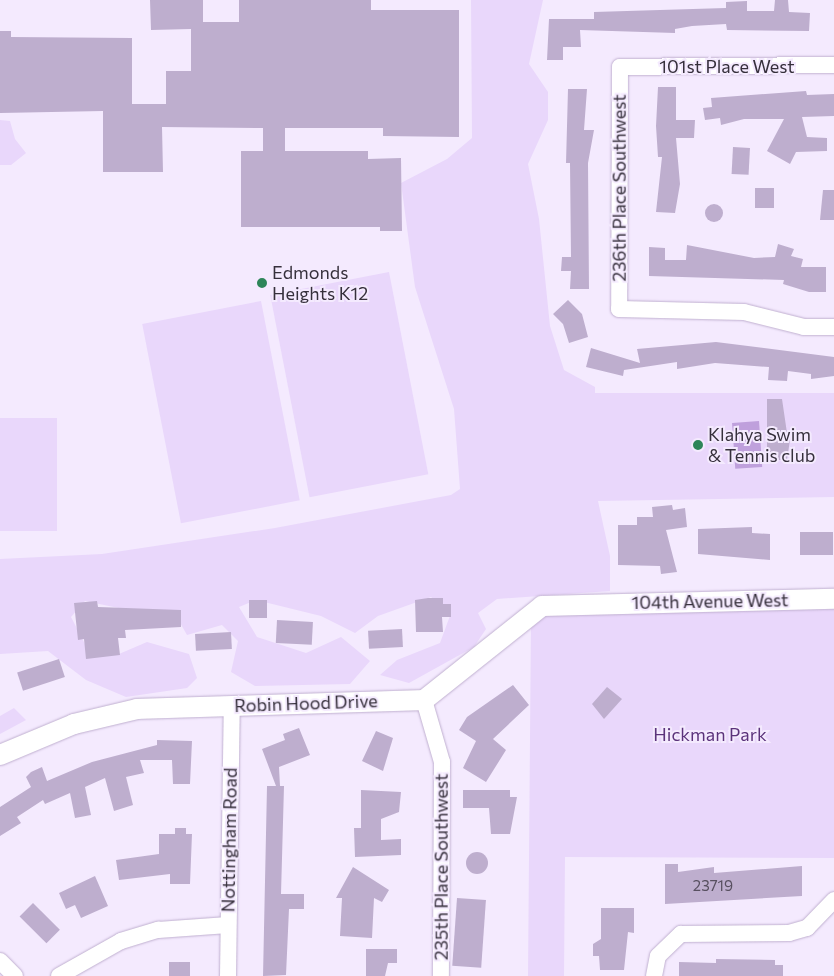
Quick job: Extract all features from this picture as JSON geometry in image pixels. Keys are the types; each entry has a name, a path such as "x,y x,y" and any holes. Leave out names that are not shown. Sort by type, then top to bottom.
{"street":[{"name":"101st Place West","path":"620,67 834,65"},
{"name":"236th Place Southwest","path":"620,67 619,309 744,312 804,327 834,327"},
{"name":"104th Avenue West","path":"424,700 542,606 587,603 834,598"},
{"name":"Robin Hood Drive","path":"0,755 74,724 137,709 424,700"},
{"name":"235th Place Southwest","path":"424,700 442,762 441,976"},
{"name":"Nottingham Road","path":"228,976 232,705"},
{"path":"654,976 658,956 681,934 790,933 807,928 834,900"},
{"path":"59,976 121,941 149,933 228,925"},
{"path":"0,961 15,976"}],"green space":[{"path":"471,0 543,0 529,64 548,92 548,120 528,164 539,219 550,326 564,370 595,387 595,393 834,393 834,497 598,501 610,556 610,591 497,599 478,613 486,629 474,647 409,683 380,675 397,660 440,643 451,613 431,597 378,616 355,633 321,616 256,600 239,607 257,637 306,653 341,637 370,661 350,684 255,686 231,672 238,641 222,625 187,635 174,612 133,611 85,601 71,617 86,646 119,654 147,642 189,654 197,678 187,688 126,697 86,680 48,651 0,654 0,559 102,554 275,528 451,495 460,489 454,409 415,287 401,183 447,159 472,138"},
{"path":"0,120 10,121 15,139 26,153 11,165 0,165"},
{"path":"389,272 428,474 310,497 270,295"},
{"path":"261,301 300,500 181,523 142,324"},
{"path":"0,418 57,418 57,531 0,531"},
{"name":"Hickman Park","path":"834,609 834,858 565,857 564,976 528,976 531,621 547,615"},
{"path":"14,708 26,720 0,734 0,716"}],"shaded area":[{"path":"759,421 762,467 735,469 732,423"}],"building":[{"path":"150,0 203,0 203,22 239,22 239,0 371,0 371,10 459,10 459,137 383,136 383,128 285,128 285,151 368,151 368,159 401,158 402,231 380,231 380,227 241,227 241,151 263,151 263,128 162,127 163,172 103,172 103,111 0,113 0,31 11,31 11,37 132,38 132,104 166,104 166,71 191,71 191,29 151,30"},
{"path":"775,0 788,0 789,12 810,13 809,31 727,30 726,24 675,29 675,33 580,30 581,47 563,47 563,60 547,60 549,19 594,19 594,12 726,8 726,2 747,1 747,11 774,11"},
{"path":"658,87 676,87 676,120 695,120 694,138 676,138 680,184 675,213 656,212 662,157 658,157 656,126"},
{"path":"568,89 587,89 584,130 594,130 588,163 589,289 570,289 571,271 561,271 562,257 571,257 570,163 566,163"},
{"path":"806,91 807,95 834,94 834,116 802,117 807,137 827,138 827,151 796,152 790,164 767,151 784,119 744,119 721,125 720,118 705,120 703,108 712,107 711,98"},
{"path":"733,147 750,148 749,175 732,174"},
{"path":"755,188 774,188 774,208 755,208"},
{"path":"823,190 834,190 834,220 820,220"},
{"path":"710,204 718,204 723,209 721,220 710,222 705,217 705,209"},
{"path":"778,244 794,249 791,256 803,259 801,267 826,267 826,292 809,292 783,284 784,280 649,276 649,247 665,248 665,260 686,260 687,245 754,258 775,257"},
{"path":"568,300 582,314 588,337 569,343 563,324 553,314"},
{"path":"716,342 834,357 834,376 811,379 811,374 788,371 787,381 768,380 769,367 715,363 677,369 677,362 624,370 623,376 586,367 591,348 640,363 637,349"},
{"path":"767,399 782,399 787,433 791,433 787,460 767,460"},
{"path":"672,505 673,510 685,508 687,527 666,530 677,572 661,574 660,566 618,565 618,525 637,525 637,517 653,517 652,507"},
{"path":"752,527 752,533 770,534 770,560 698,554 698,529"},
{"path":"800,532 833,532 833,555 800,555"},
{"path":"443,598 443,604 451,604 451,617 442,617 443,632 416,632 415,600"},
{"path":"249,600 267,600 267,618 249,618"},
{"path":"97,601 98,607 181,610 181,627 125,630 126,638 118,638 120,655 86,659 84,639 78,640 74,603"},
{"path":"277,620 313,622 312,645 276,643"},
{"path":"402,629 403,647 369,649 368,631"},
{"path":"231,632 232,649 196,651 195,634"},
{"path":"59,659 65,677 23,691 17,673"},
{"path":"513,685 529,705 493,739 506,750 486,782 463,768 476,741 459,730 467,717"},
{"path":"607,687 622,699 604,719 592,704"},
{"path":"299,728 310,755 279,767 280,786 284,786 281,894 304,894 304,909 289,909 286,975 263,976 267,786 276,786 262,749 285,740 283,734"},
{"path":"376,731 393,738 383,771 362,761"},
{"path":"157,740 192,741 190,784 173,784 172,760 140,760 144,773 126,777 133,805 114,811 105,778 85,787 91,815 75,818 70,793 45,804 43,800 17,817 21,823 0,836 0,807 31,787 26,777 31,772 42,767 47,781 92,762 157,745"},
{"path":"361,790 401,792 399,812 381,819 381,840 401,839 401,855 355,857 354,828 361,828"},
{"path":"463,790 510,790 510,797 517,797 510,834 491,834 489,808 463,808"},
{"path":"175,828 186,828 186,834 192,834 190,884 170,884 170,874 119,880 116,860 159,854 159,834 175,834"},
{"path":"477,852 485,855 488,863 485,871 477,874 469,871 466,863 469,855"},
{"path":"665,864 678,864 678,872 714,867 714,873 802,866 802,896 665,904"},
{"path":"353,867 389,890 382,902 374,898 372,938 340,936 342,898 336,898"},
{"path":"95,876 108,906 81,918 75,905 66,909 59,893"},
{"path":"457,898 486,900 481,968 452,966"},
{"path":"33,903 60,930 46,943 20,916"},
{"path":"601,908 634,908 634,933 628,932 624,970 600,970 599,956 593,956 593,944 601,939"},
{"path":"366,949 397,949 397,963 388,963 385,976 366,976"},
{"path":"716,959 775,960 775,965 783,965 783,976 679,976 679,962 716,963"},
{"path":"169,962 190,962 190,976 169,976"}],"place":[{"name":"Edmonds Heights K12","path":"262,283"},
{"name":"Klahya Swim & Tennis club","path":"698,445"}]}
